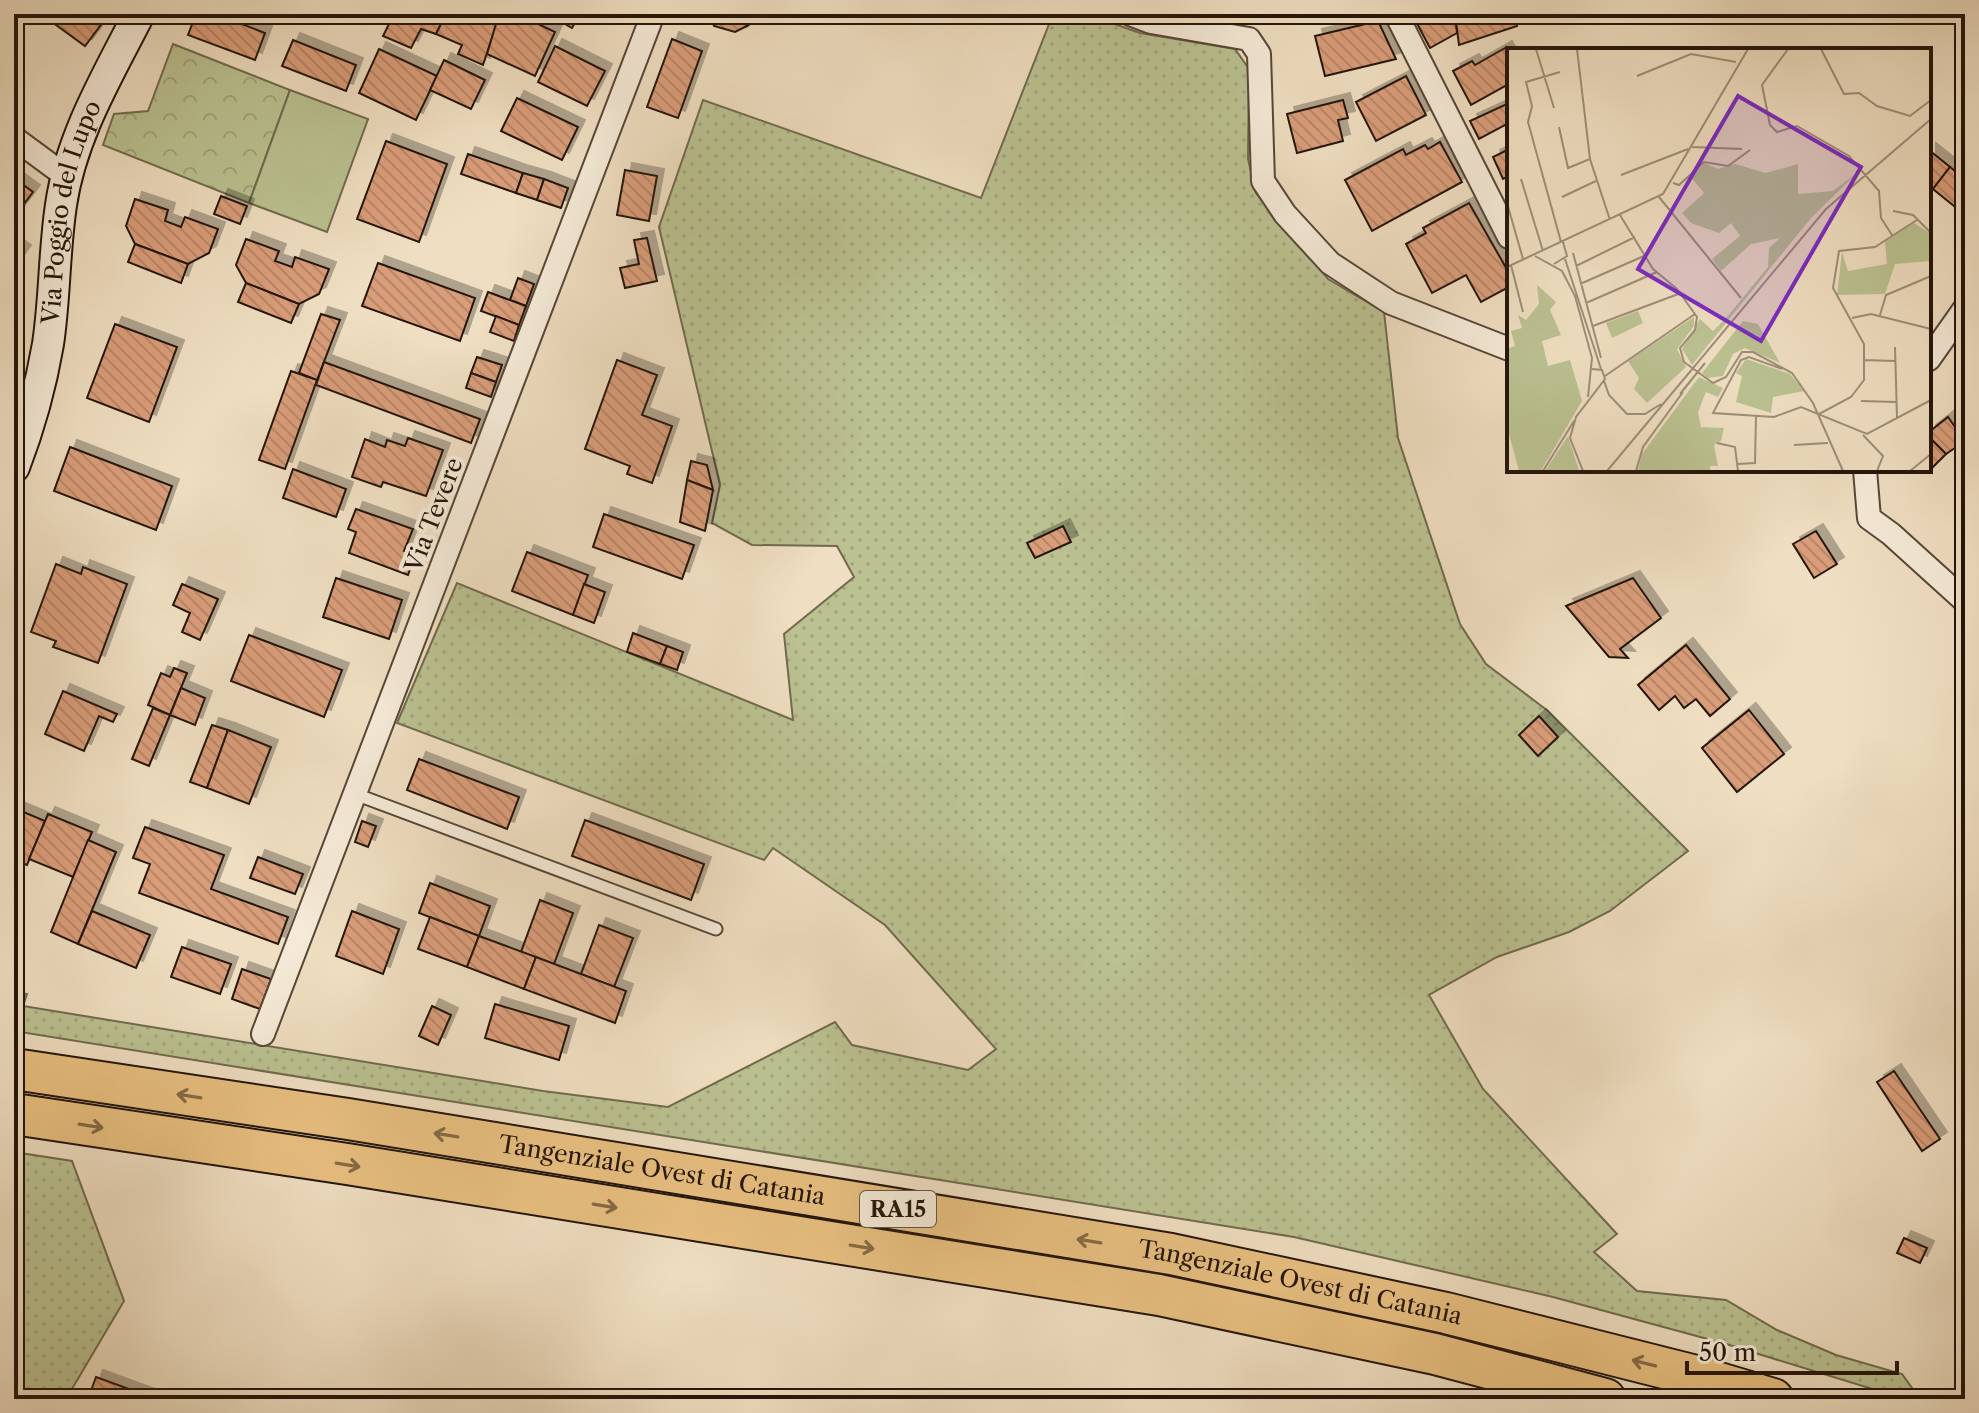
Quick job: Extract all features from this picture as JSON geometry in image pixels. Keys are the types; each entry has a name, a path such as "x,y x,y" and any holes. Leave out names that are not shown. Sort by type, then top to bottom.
{"highway":[{"name":"Tangenziale Ovest di Catania","path":"14,1069 348,1119 1171,1254 1446,1313 1692,1375 1773,1399"},
{"name":"Tangenziale Ovest di Catania","path":"14,1114 347,1164 1159,1295 1435,1354 1605,1399"}],"street":[{"name":"Via Poggio del Lupo","path":"14,467 24,441 48,346 61,204 67,177 80,132 139,14"},
{"name":"Via Tevere","path":"263,1034 653,14"},
{"path":"1130,14 1151,22 1249,39 1259,54 1263,181 1285,214 1330,263 1391,303 1507,348"},
{"path":"1396,14 1507,233"},
{"path":"14,138 67,177"},
{"path":"1931,356 1965,308"},
{"path":"1865,472 1869,518 1965,601"}],"lane":[{"path":"355,794 716,929"}],"green space":[{"path":"1053,14 1086,14 1140,33 1235,49 1249,69 1248,159 1256,193 1328,279 1384,312 1398,438 1460,624 1486,664 1548,711 1688,851 1610,911 1569,932 1497,957 1429,995 1483,1089 1617,1234 1594,1252 1637,1291 1726,1300 1777,1330 1836,1355 1902,1374 1920,1399 1905,1399 1726,1344 1553,1297 1294,1237 14,1031 14,992 27,994 23,1006 543,1091 668,1107 835,1022 852,1045 968,1070 996,1049 885,925 773,848 764,860 397,723 457,583 793,720 784,634 854,577 837,546 752,545 712,523 720,485 659,227 703,100 981,198"},
{"path":"173,44 290,90 249,203 103,145 114,114 148,111"},
{"path":"290,90 368,119 327,232 249,203"},
{"path":"14,1152 72,1161 124,1301 66,1399 14,1399"}],"building":[{"path":"41,14 109,14 85,46"},
{"path":"196,14 216,14 265,33 255,60 188,35"},
{"path":"394,14 446,14 436,34 421,29 411,48 383,36"},
{"path":"446,14 500,14 483,65 458,54 462,45 436,34"},
{"path":"499,14 517,14 555,32 535,76 487,54"},
{"path":"547,14 580,14 572,28"},
{"path":"714,14 739,14 747,26 735,32 714,26 711,17"},
{"path":"739,14 765,14 747,26"},
{"path":"1455,14 1457,33 1430,48 1413,16"},
{"path":"1455,14 1515,14 1517,26 1459,45"},
{"path":"1753,14 1793,14 1793,19 1754,21"},
{"path":"1810,14 1846,14 1846,20 1810,20"},
{"path":"1378,21 1396,59 1325,76 1315,36"},
{"path":"672,39 702,51 678,118 647,107"},
{"path":"293,40 356,65 346,91 282,66"},
{"path":"555,46 605,71 587,106 538,82"},
{"path":"1505,48 1507,52 1507,85 1471,105 1453,71 1472,61 1475,65"},
{"path":"379,49 437,76 416,120 359,93"},
{"path":"444,60 485,80 471,109 430,90"},
{"path":"1406,76 1426,115 1376,141 1356,102"},
{"path":"517,98 578,127 562,160 501,131"},
{"path":"1343,100 1348,118 1338,120 1343,141 1297,153 1287,114"},
{"path":"1507,104 1507,124 1479,139 1470,121"},
{"path":"386,141 447,164 419,242 357,219"},
{"path":"1440,142 1462,182 1372,231 1345,180 1403,149 1406,155 1425,145 1428,149"},
{"path":"1507,150 1507,177 1503,179 1493,157"},
{"path":"1931,152 1950,167 1931,191"},
{"path":"468,154 523,173 516,193 461,174"},
{"path":"1950,167 1965,179 1965,215 1933,189"},
{"path":"625,170 657,176 649,221 617,215"},
{"path":"523,173 544,179 537,200 516,193"},
{"path":"14,178 33,192 14,217"},
{"path":"544,179 568,188 561,208 537,200"},
{"path":"221,196 247,206 240,224 214,214"},
{"path":"135,199 168,210 165,221 181,227 185,217 218,229 209,253 188,264 135,244 126,226"},
{"path":"1469,203 1507,270 1507,288 1481,302 1466,275 1432,293 1406,244 1426,233 1423,228"},
{"path":"647,238 657,281 625,288 620,268 639,264 634,240"},
{"path":"246,239 279,251 275,261 292,267 295,257 329,269 319,294 299,304 246,283 236,265"},
{"path":"135,244 188,264 181,283 128,262"},
{"path":"14,245 24,252 14,266"},
{"path":"378,263 475,298 460,341 362,306"},
{"path":"518,278 534,284 526,306 510,300"},
{"path":"246,283 299,304 291,323 238,302"},
{"path":"488,292 526,306 519,325 481,311"},
{"path":"321,314 340,320 317,380 299,373"},
{"path":"496,316 519,325 514,341 490,332"},
{"path":"115,324 177,347 149,422 87,398"},
{"path":"477,357 502,365 496,382 471,373"},
{"path":"617,360 657,375 642,415 672,426 652,483 627,474 630,466 585,449"},
{"path":"324,362 480,419 471,443 316,385"},
{"path":"291,371 317,380 285,469 259,460"},
{"path":"471,373 496,382 491,397 466,388"},
{"path":"1948,417 1965,441 1946,454 1931,439 1931,430"},
{"path":"408,438 443,450 426,496 383,482 381,487 352,477 365,439 385,447 387,440 405,446"},
{"path":"1931,439 1946,454 1933,467 1931,465"},
{"path":"70,447 172,486 156,530 54,491"},
{"path":"691,461 707,465 713,490 687,480"},
{"path":"293,469 346,489 336,517 283,498"},
{"path":"687,480 713,490 705,531 680,522"},
{"path":"356,509 413,529 404,551 415,555 408,575 349,553 356,532 348,529"},
{"path":"604,514 694,545 682,579 593,547"},
{"path":"1063,526 1071,542 1035,558 1027,543"},
{"path":"1816,531 1837,564 1814,578 1793,544"},
{"path":"527,552 588,575 573,615 512,591"},
{"path":"56,564 81,574 83,567 127,584 98,663 53,647 56,641 31,632"},
{"path":"336,578 402,600 389,639 323,617"},
{"path":"1633,578 1661,618 1620,649 1628,658 1609,657 1566,606"},
{"path":"182,584 218,599 200,640 182,632 190,613 173,605"},
{"path":"584,584 605,592 594,623 573,615"},
{"path":"633,633 667,646 660,664 627,652"},
{"path":"249,635 342,670 324,717 231,681"},
{"path":"1686,645 1730,699 1710,716 1696,699 1684,708 1675,696 1659,710 1638,685"},
{"path":"667,646 683,652 677,670 660,664"},
{"path":"174,668 187,673 170,715 148,705 161,673 170,677"},
{"path":"181,688 205,698 195,725 170,715"},
{"path":"63,691 117,714 113,722 99,716 84,751 45,734"},
{"path":"153,708 170,715 149,766 132,759"},
{"path":"1749,710 1784,754 1737,792 1702,748"},
{"path":"1539,716 1558,737 1538,756 1519,735"},
{"path":"212,725 228,730 207,788 190,782"},
{"path":"228,730 271,747 249,804 207,788"},
{"path":"419,759 519,797 507,829 407,790"},
{"path":"14,808 45,821 27,865 14,860"},
{"path":"48,814 92,832 73,877 29,859"},
{"path":"585,820 704,864 691,900 572,856"},
{"path":"362,821 376,826 368,847 355,842"},
{"path":"145,827 224,855 211,889 288,917 278,944 139,893 150,864 133,858"},
{"path":"88,840 116,852 78,944 51,932"},
{"path":"258,857 303,874 295,894 250,878"},
{"path":"430,883 490,906 479,936 419,913"},
{"path":"540,900 573,913 554,964 521,952"},
{"path":"92,911 150,935 136,968 78,944"},
{"path":"352,911 399,929 383,974 336,956"},
{"path":"430,917 479,936 467,967 418,949"},
{"path":"599,925 633,938 614,987 581,974"},
{"path":"479,936 536,957 524,989 467,967"},
{"path":"182,947 231,964 220,994 171,977"},
{"path":"536,957 626,991 615,1023 524,989"},
{"path":"242,969 271,979 260,1009 232,999"},
{"path":"495,1004 569,1026 559,1060 485,1038"},
{"path":"432,1006 451,1015 438,1045 419,1036"},
{"path":"1894,1071 1940,1139 1922,1151 1877,1082"},
{"path":"1904,1238 1927,1248 1920,1263 1897,1253"},
{"path":"96,1377 156,1399 88,1399"}]}
